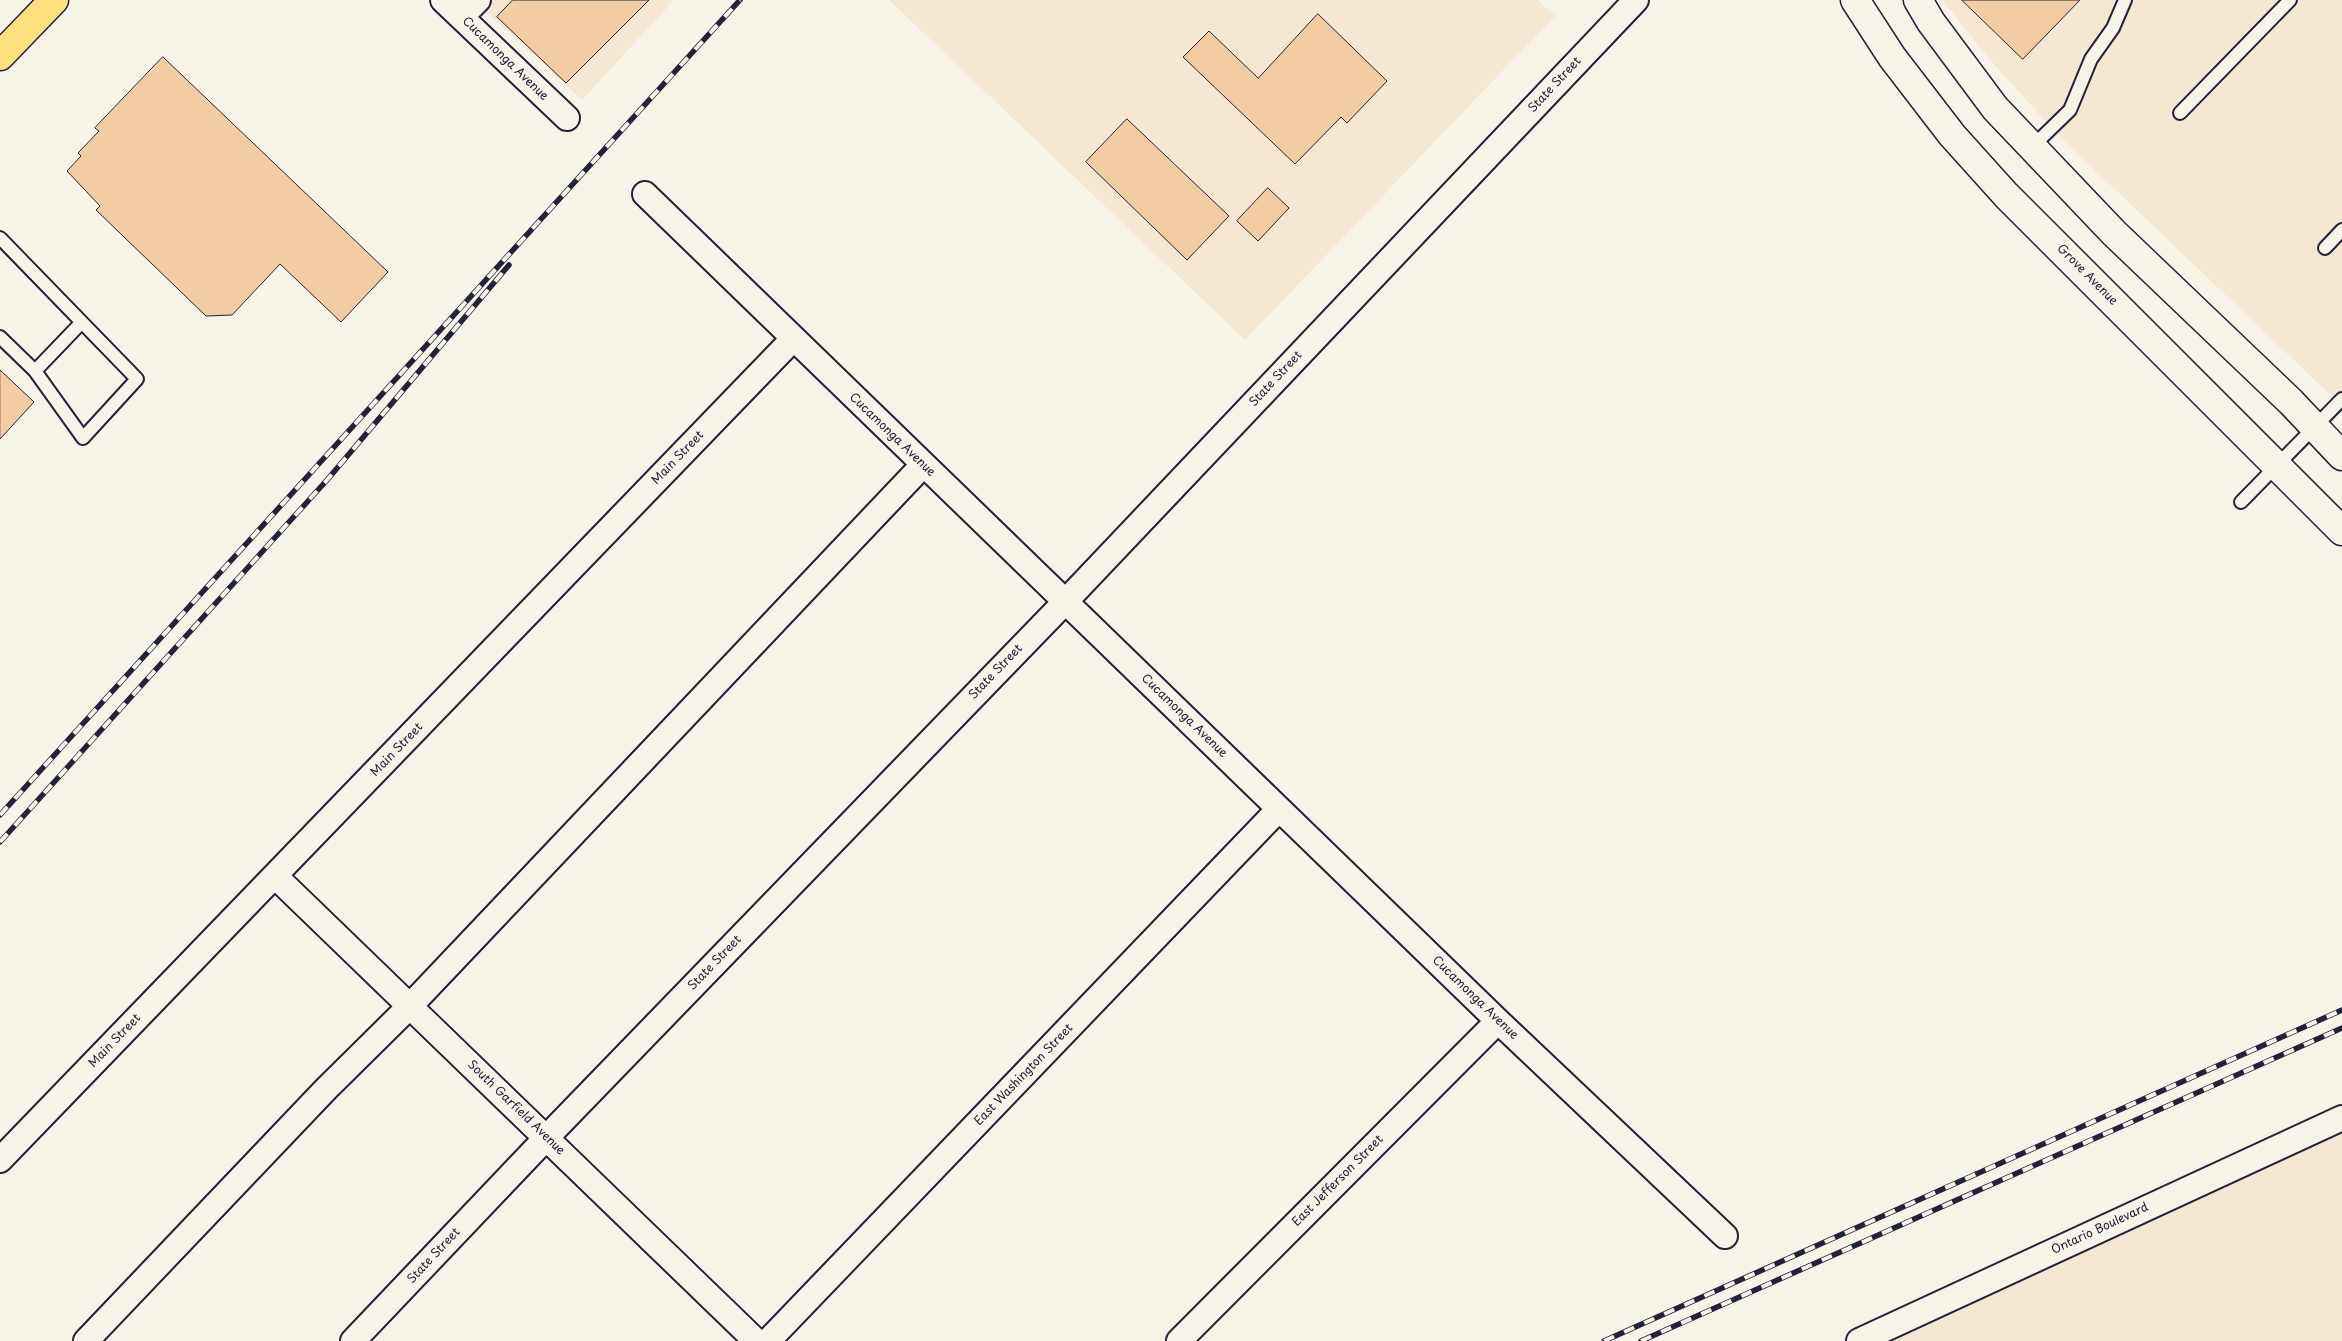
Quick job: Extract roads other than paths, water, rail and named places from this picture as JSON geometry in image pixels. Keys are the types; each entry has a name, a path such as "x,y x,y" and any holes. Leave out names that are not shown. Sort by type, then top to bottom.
{"main road":[{"path":"2,51 54,0"},
{"name":"Grove Avenue","path":"1855,0 1892,57 1952,135 2006,195 2342,531"},
{"path":"1918,0 1931,22 1995,108 2114,233 2315,426 2342,456"}],"street":[{"name":"Cucamonga Avenue","path":"443,0 567,118"},
{"path":"461,17 478,0"},
{"name":"State Street","path":"353,1341 547,1137 1065,602 1636,0"},
{"name":"Cucamonga Avenue","path":"645,194 1279,809 1725,1236"},
{"name":"Main Street","path":"0,1160 793,339"},
{"path":"86,1341 326,1089 410,1006 923,465"},
{"name":"East Washington Street","path":"768,1341 1279,809"},
{"name":"South Garfield Avenue","path":"275,876 756,1341"},
{"name":"East Jefferson Street","path":"1179,1341 1498,1020"},
{"name":"Ontario Boulevard","path":"1859,1341 2342,1118"}],"lane":[{"path":"2032,147 2070,110 2091,59 2113,28 2125,0"},
{"path":"2180,113 2290,0"},
{"path":"2324,248 2342,230"},
{"path":"0,238 137,378 83,438 35,371 0,338"},
{"path":"35,371 81,322"},
{"path":"2242,502 2342,399"}],"railway":[{"path":"0,815 740,0"},
{"path":"0,842 327,480 509,265"},
{"path":"1604,1341 2342,1010"},
{"path":"1641,1341 2342,1028"}]}
